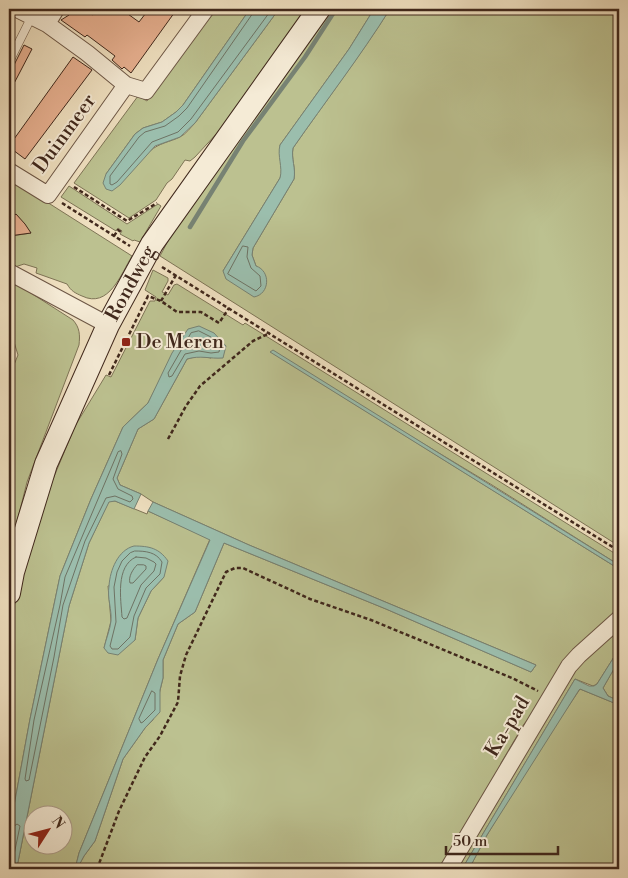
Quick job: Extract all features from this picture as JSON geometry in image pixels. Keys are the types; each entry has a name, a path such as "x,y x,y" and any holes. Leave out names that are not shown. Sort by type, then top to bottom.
{"main road":[{"name":"Rondweg","path":"9,593 13,572 46,464 108,325 152,244 319,9"}],"street":[{"path":"17,9 47,24 126,85 146,90 206,9"},
{"path":"47,24 56,9"},
{"name":"Duinmeer","path":"9,171 48,195 126,85"},
{"path":"10,272 108,325"},
{"name":"Ka-pad","path":"448,869 569,666 579,654 619,619"}],"lane":[{"path":"9,62 32,16"}],"path":[{"path":"60,178 127,221 161,200"},
{"path":"48,195 130,246"},
{"path":"114,236 118,230 121,232"},
{"path":"162,267 619,552"},
{"path":"160,301 176,275"},
{"path":"109,375 148,296 178,312 201,312 219,323 229,308"},
{"path":"168,439 186,406 200,386 253,341 270,333"},
{"path":"97,869 119,811 145,757 160,736 178,702 180,676 186,655 226,572 235,568 243,568 310,599 371,620 512,678 550,697"}],"shaded area":[{"path":"212,9 250,9 183,105 162,122 143,128 135,134 106,174 157,146 184,134 195,123 279,9 308,9 231,118 195,157 190,161 185,160 156,200 129,218 74,183 138,96 147,101"},
{"path":"327,9 374,9 349,49 280,145 282,173 280,178 223,271 256,266 252,255 253,248 294,179 293,148 355,62 390,9 619,9 619,546 160,256 186,207"},
{"path":"9,178 132,256 113,288 107,294 100,298 91,299 73,292 67,284 36,273 37,268 24,264 15,267 9,263 9,238 11,236 31,233 16,214 13,216 9,211"},
{"path":"69,186 127,224 158,204 161,206 140,242 133,241 120,234 122,231 118,228 116,231 61,197"},
{"path":"153,270 168,278 162,292 168,295 174,285 177,284 243,325 245,323 619,556 619,565 492,485 271,352 619,569 619,614 524,724 501,763 493,787 444,869 77,869 95,841 123,759 153,720 163,678 163,660 178,624 195,612 224,543 386,609 531,672 536,665 249,545 120,485 117,478 138,429 154,419 187,359 199,356 211,358 180,341 148,403 123,427 60,576 30,719 9,833 9,630 25,557 39,513 75,426 106,375 111,377 150,301 155,301 156,297 145,290"},
{"path":"9,279 73,320 78,329 79,345 27,482 9,554 9,377 18,355 14,342 9,343"},
{"path":"109,501 115,501 147,514 148,511 210,539 158,659 79,853 75,869 15,869 22,842 22,856 72,856 72,806 29,806 69,606 89,543","holes":["164,577 151,591 138,618 135,640 104,648 111,621 108,586"]},
{"path":"619,625 619,649 597,684 593,686 575,679 462,869 453,869 572,668"},
{"path":"619,660 619,701 608,696 603,688"},
{"path":"580,689 619,705 619,869 469,869 487,835 535,756"}],"water":[{"path":"250,9 279,9 195,123 180,137 155,146 120,185 112,191 106,189 103,183 106,174 135,134 143,128 162,122 183,105"},
{"path":"374,9 390,9 355,62 293,148 294,179 253,248 252,255 256,266 264,273 267,282 263,292 254,297 226,279 223,271 280,178 280,145 349,49"},
{"path":"199,326 214,333 226,346 223,358 197,357 187,359 154,419 138,429 117,478 120,485 141,494 134,509 115,501 109,502 89,543 69,606 29,806 22,806 22,842 18,862 15,869 9,869 9,833 30,719 60,576 123,427 148,403 172,353 188,329"},
{"path":"273,350 619,565 619,569 270,352"},
{"path":"153,502 249,545 536,665 531,672 386,609 224,543 195,612 178,624 163,660 160,712 145,728 123,759 95,841 77,869 75,869 79,853 158,659 210,540 148,511"},
{"path":"134,546 153,549 161,553 168,561 164,577 151,591 138,618 135,640 118,655 108,653 104,648 111,621 110,580 113,567 119,556 128,548"},
{"path":"619,649 619,660 603,688 608,696 619,701 619,705 579,690 487,835 469,869 462,869 575,679 589,686 597,684"}],"building":[{"path":"74,9 85,9 93,15 97,9 121,9 139,22 149,9 177,9 131,73 124,67 122,69 112,60 115,56 87,35 85,37 61,20"},
{"path":"24,45 32,49 9,93 9,68 14,65"},
{"path":"73,57 92,70 25,159 9,146"},
{"path":"16,214 31,233 9,236 9,220"}],"waterway":[{"path":"190,227 243,141 305,57 336,9"}],"place":[{"name":"De Meren","path":"126,342"}]}
